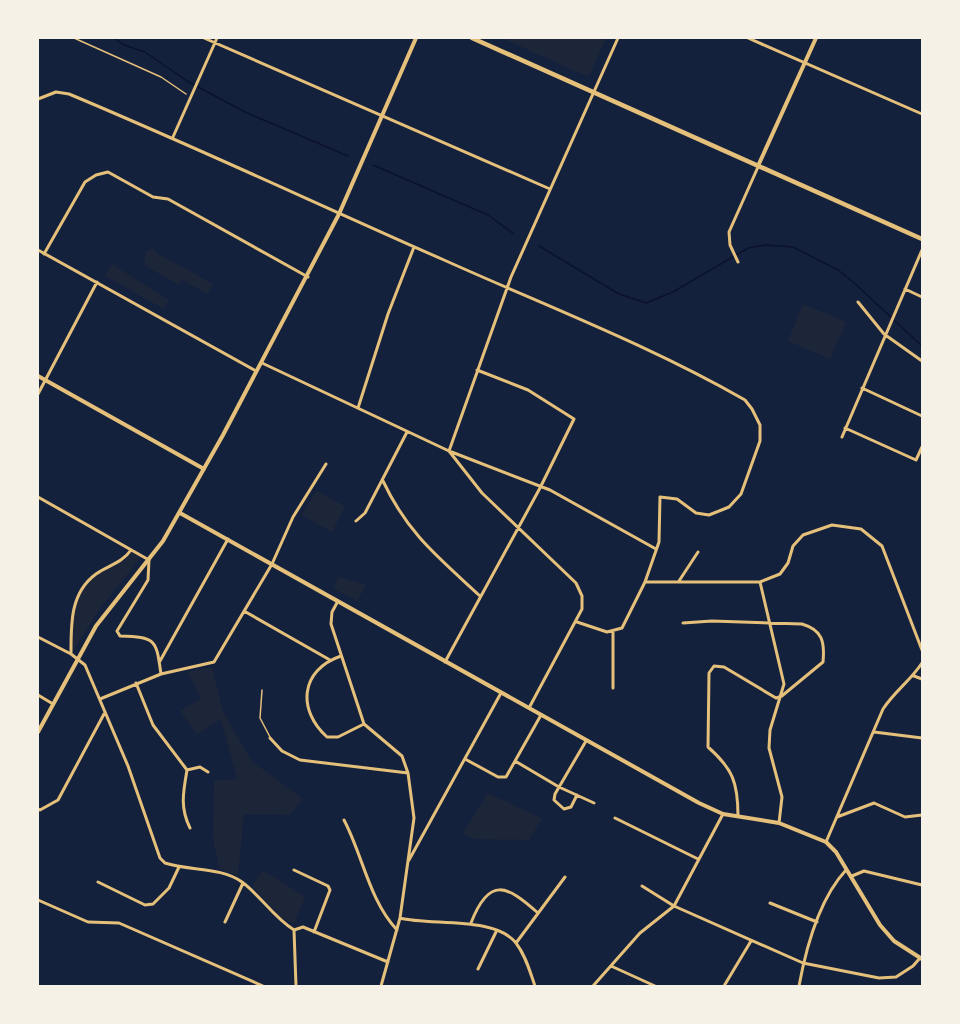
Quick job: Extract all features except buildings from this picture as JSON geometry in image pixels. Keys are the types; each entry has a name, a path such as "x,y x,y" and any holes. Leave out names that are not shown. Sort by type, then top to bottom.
{"main road":[{"path":"472,38 922,239"}],"street":[{"path":"204,38 550,189"},
{"path":"173,137 217,38"},
{"path":"38,732 103,616 149,560 180,513 258,372 339,214 416,38"},
{"path":"449,450 507,288 618,38"},
{"path":"748,38 922,114"},
{"path":"738,262 730,245 729,232 816,38"},
{"path":"38,99 56,92 69,94 173,137 414,248 660,356 745,400 760,425 760,441 741,494 729,507 709,515 696,513 677,499 660,497 659,542 645,582 622,628 613,632 577,622"},
{"path":"45,254 85,182 96,175 108,172 153,197 168,199 308,277"},
{"path":"358,408 388,314 414,248"},
{"path":"38,250 258,372"},
{"path":"842,436 922,250"},
{"path":"38,394 97,282"},
{"path":"905,289 922,297"},
{"path":"858,302 884,334 922,361"},
{"path":"262,363 408,432 578,504 656,549"},
{"path":"445,662 540,488 574,419 528,390 477,370"},
{"path":"38,376 204,469"},
{"path":"861,388 922,416"},
{"path":"845,428 916,460 922,447"},
{"path":"356,522 365,513 408,432"},
{"path":"449,450 482,493 576,583 582,596 582,609 577,622 529,708"},
{"path":"100,699 161,674 214,662 272,564 293,517 326,464"},
{"path":"383,481 395,507 417,537 480,596"},
{"path":"38,497 149,560"},
{"path":"180,513 586,741 723,814 779,823 826,842 852,876 880,925 894,941 921,958 896,977 879,978 803,963 674,906 642,886"},
{"path":"645,582 760,582 780,574 788,563 794,546 803,535 832,525 861,529 882,546 922,650"},
{"path":"159,663 228,539"},
{"path":"71,654 70,624 74,604 95,575 125,558 131,550"},
{"path":"679,581 698,552"},
{"path":"149,560 148,580 117,631 120,636 153,640 157,645 161,674"},
{"path":"760,582 784,684 770,730 769,748 782,798 779,823"},
{"path":"338,601 332,612 332,624 364,724 402,756 408,773 414,818 397,930 381,987"},
{"path":"244,611 330,660"},
{"path":"683,623 712,621 802,624 814,627 821,634 825,648 823,662 782,696 776,698 724,667 714,666 709,673 708,747 724,760 732,776 738,790 738,817"},
{"path":"613,632 613,688"},
{"path":"38,638 71,654 85,664 128,766 160,858 165,863 179,867 225,873 243,882 279,920 294,930"},
{"path":"341,656 330,660 308,682 305,694 317,728 327,737 338,737 364,724"},
{"path":"826,842 873,732 893,693 914,676 922,663"},
{"path":"914,676 922,679"},
{"path":"136,683 153,725 187,771 182,800 183,815 190,828"},
{"path":"408,862 501,693"},
{"path":"38,695 53,704"},
{"path":"38,809 58,800 105,714"},
{"path":"465,759 498,777 506,777 541,715"},
{"path":"873,732 922,738"},
{"path":"270,738 282,751 300,760 408,773"},
{"path":"577,795 571,807 564,809 554,800 559,787 586,741"},
{"path":"515,761 559,787 594,803"},
{"path":"187,771 200,767 208,772"},
{"path":"836,818 874,803 905,817 922,815"},
{"path":"593,987 640,933 674,906 723,814"},
{"path":"615,818 698,859"},
{"path":"344,820 357,843 384,915 397,930"},
{"path":"98,882 145,905 153,904 169,888 179,867"},
{"path":"799,987 803,963 817,922 836,880 847,869"},
{"path":"294,870 328,886 330,890 314,932"},
{"path":"852,876 864,871 922,885"},
{"path":"516,943 565,877"},
{"path":"225,922 243,882"},
{"path":"471,923 476,910 492,891 503,889 516,894 538,913"},
{"path":"38,900 88,922 119,923 264,987"},
{"path":"770,903 817,922"},
{"path":"399,918 414,922 471,923 496,932 516,943 535,987"},
{"path":"294,930 303,927 388,962"},
{"path":"294,930 296,987"},
{"path":"478,969 496,932"},
{"path":"724,987 750,941"},
{"path":"611,966 655,987"}],"lane":[{"path":"74,38 161,77 186,94"},
{"path":"262,690 260,718 270,738"}],"shaded area":[{"path":"502,38 606,38 590,74 586,76"},
{"path":"154,248 155,252 213,284 208,294 182,280 179,285 144,265 146,251"},
{"path":"112,264 169,300 164,309 105,276"},
{"path":"803,304 846,322 830,359 788,341"},
{"path":"317,491 345,506 332,532 301,515"},
{"path":"131,550 142,556 101,607 71,654 72,621 82,590 88,581"},
{"path":"339,577 366,585 357,601 333,588"},
{"path":"212,667 223,712 252,761 303,799 290,815 244,814 238,876 219,869 213,838 214,780 237,779 221,719 197,734 180,711 201,699 188,672"},
{"path":"488,793 542,819 529,840 474,839 463,833"},
{"path":"263,870 305,897 294,924 281,918 252,886"}],"waterway":[{"path":"114,38 124,45 145,52 187,81 245,112 348,156"},
{"path":"373,165 488,215 514,234"},
{"path":"539,246 619,294 646,303 673,292 748,248 766,245 793,247 838,270 922,346"}]}
